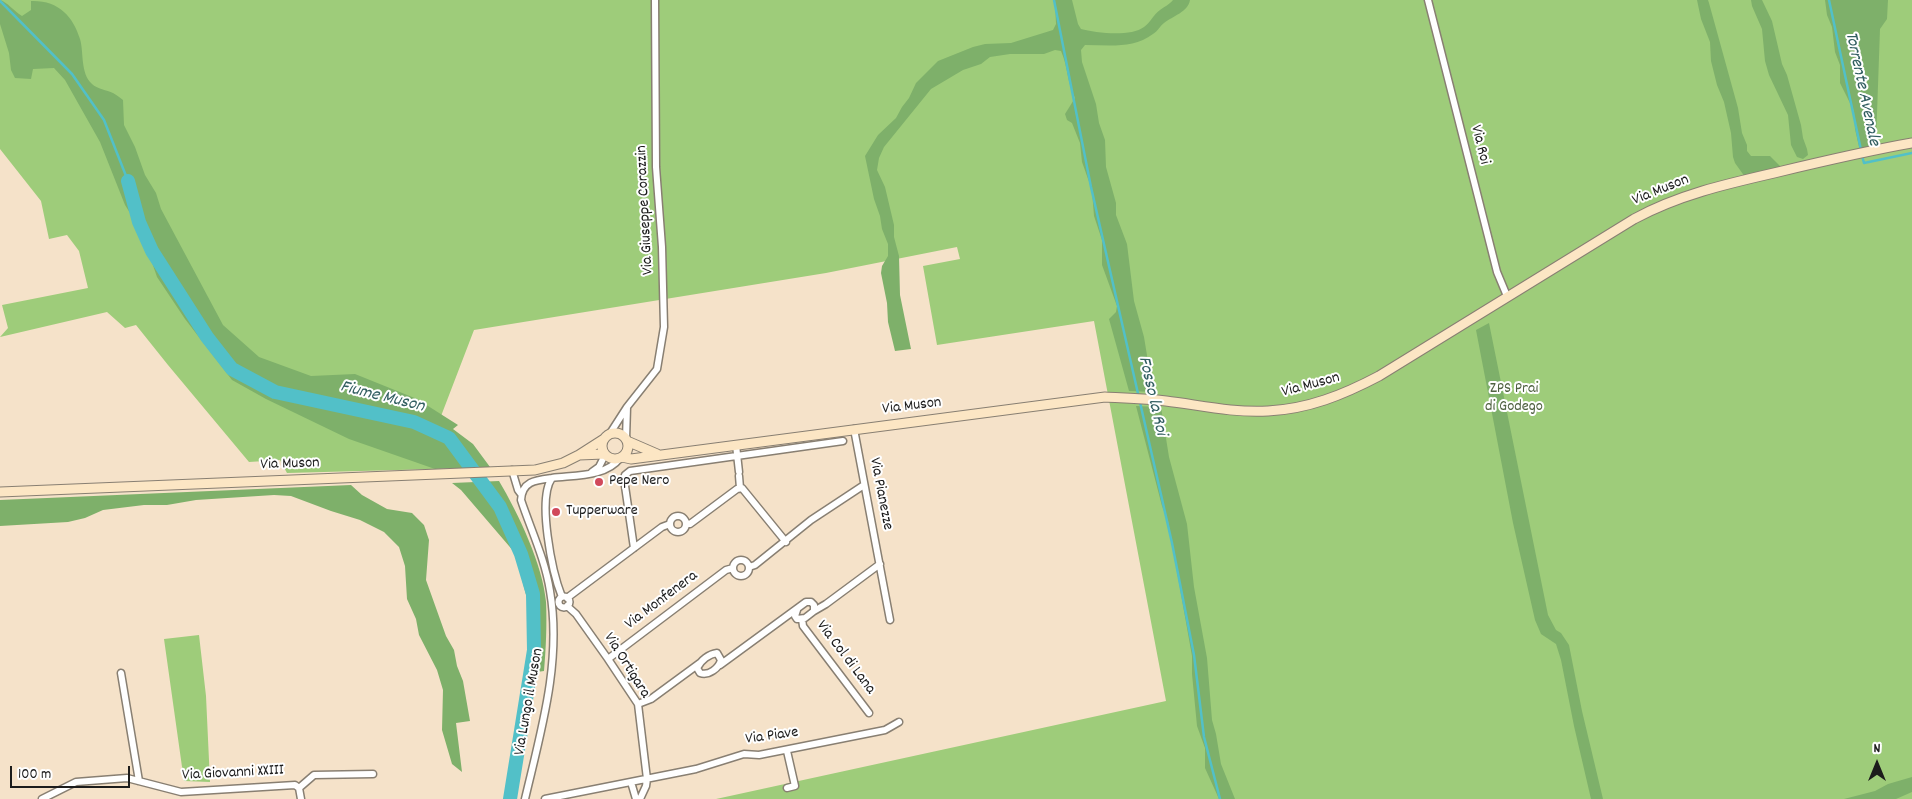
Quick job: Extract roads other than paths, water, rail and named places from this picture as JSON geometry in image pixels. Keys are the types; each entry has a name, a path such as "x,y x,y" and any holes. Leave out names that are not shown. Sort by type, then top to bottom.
{"main road":[{"name":"Via Muson","path":"579,456 605,454 611,458 631,459 736,445 816,440 854,429 1105,398 1147,398 1251,411 1288,409 1327,400 1349,392 1379,376 1634,218 1670,201 1714,187 1854,154 1912,143"},
{"name":"Via Muson","path":"0,492 535,470 551,467 579,456 606,437 618,433 626,440 653,453 662,455"},
{"path":"605,454 602,447 606,437"},
{"path":"621,457 627,450 626,440"}],"street":[{"name":"Via Giuseppe Corazzin","path":"606,437 657,369 664,327 662,247 656,167 655,0"},
{"name":"Via Roi","path":"1428,0 1497,272 1507,296"},
{"path":"626,440 627,407"},
{"name":"Via Pianezze","path":"854,429 890,620"},
{"path":"634,548 624,479 625,475 630,471 737,456 816,440 843,441"},
{"path":"736,445 740,488"},
{"path":"590,472 599,467 605,454"},
{"path":"521,494 530,482 590,472 601,472 614,466 621,457"},
{"name":"Via Lungo il Muson","path":"512,470 546,570 554,632 550,680 525,799"},
{"path":"552,478 546,491 545,508 553,572 565,597 662,527 670,524 673,517 683,518 686,523"},
{"name":"Via Monfenera","path":"749,567 755,565 812,520 864,485"},
{"path":"686,523 690,524 740,488"},
{"path":"740,488 744,490 786,542"},
{"path":"670,524 672,529 678,532 683,530 686,523"},
{"name":"Via Monfenera","path":"739,560 746,562 749,567 748,572 740,576 736,574 733,568 735,562 739,560"},
{"path":"814,608 826,604 880,564"},
{"name":"Via Monfenera","path":"608,659 726,570 733,568"},
{"name":"Via Ortigara","path":"565,597 558,600 558,604 562,607 567,606 576,614 638,704 647,779"},
{"name":"Via Col di Lana","path":"806,602 811,602 814,608 798,615 806,602"},
{"path":"690,670 708,674 788,616 798,615"},
{"name":"Via Col di Lana","path":"798,615 803,626 869,713"},
{"path":"638,704 650,699 711,654 717,653 730,657"},
{"path":"720,655 722,660 720,665"},
{"path":"698,671 700,663"},
{"path":"121,673 139,781"},
{"name":"Via Piave","path":"545,799 696,769 744,754 759,755 787,751 885,730 899,722"},
{"path":"787,751 795,786 787,788"},
{"path":"299,788 314,775 373,774"},
{"name":"Via Giovanni XXIII","path":"42,799 76,782 127,778 182,792 295,785 299,788 301,799"},
{"path":"638,799 646,786 647,779"},
{"path":"631,782 638,799"}],"waterway":[{"name":"Fosso la Roi","path":"1054,0 1091,187 1172,543 1194,655 1204,737 1220,799"},
{"name":"Torrente Avenale","path":"1829,0 1861,150"},
{"path":"0,1 72,74 104,120 128,181"},
{"name":"Torrente Avenale","path":"1862,156 1864,163 1912,153"},
{"name":"Fiume Muson","path":"128,181 139,222 152,251 207,337 232,369 275,392 414,422 449,438 500,507 521,554 533,594 534,650 510,799"}],"place":[{"name":"Pepe Nero","path":"599,482"},
{"name":"Tupperware","path":"556,512"}],"park label":[{"name":"ZPS Prai di Godego","path":"1514,399"}]}
